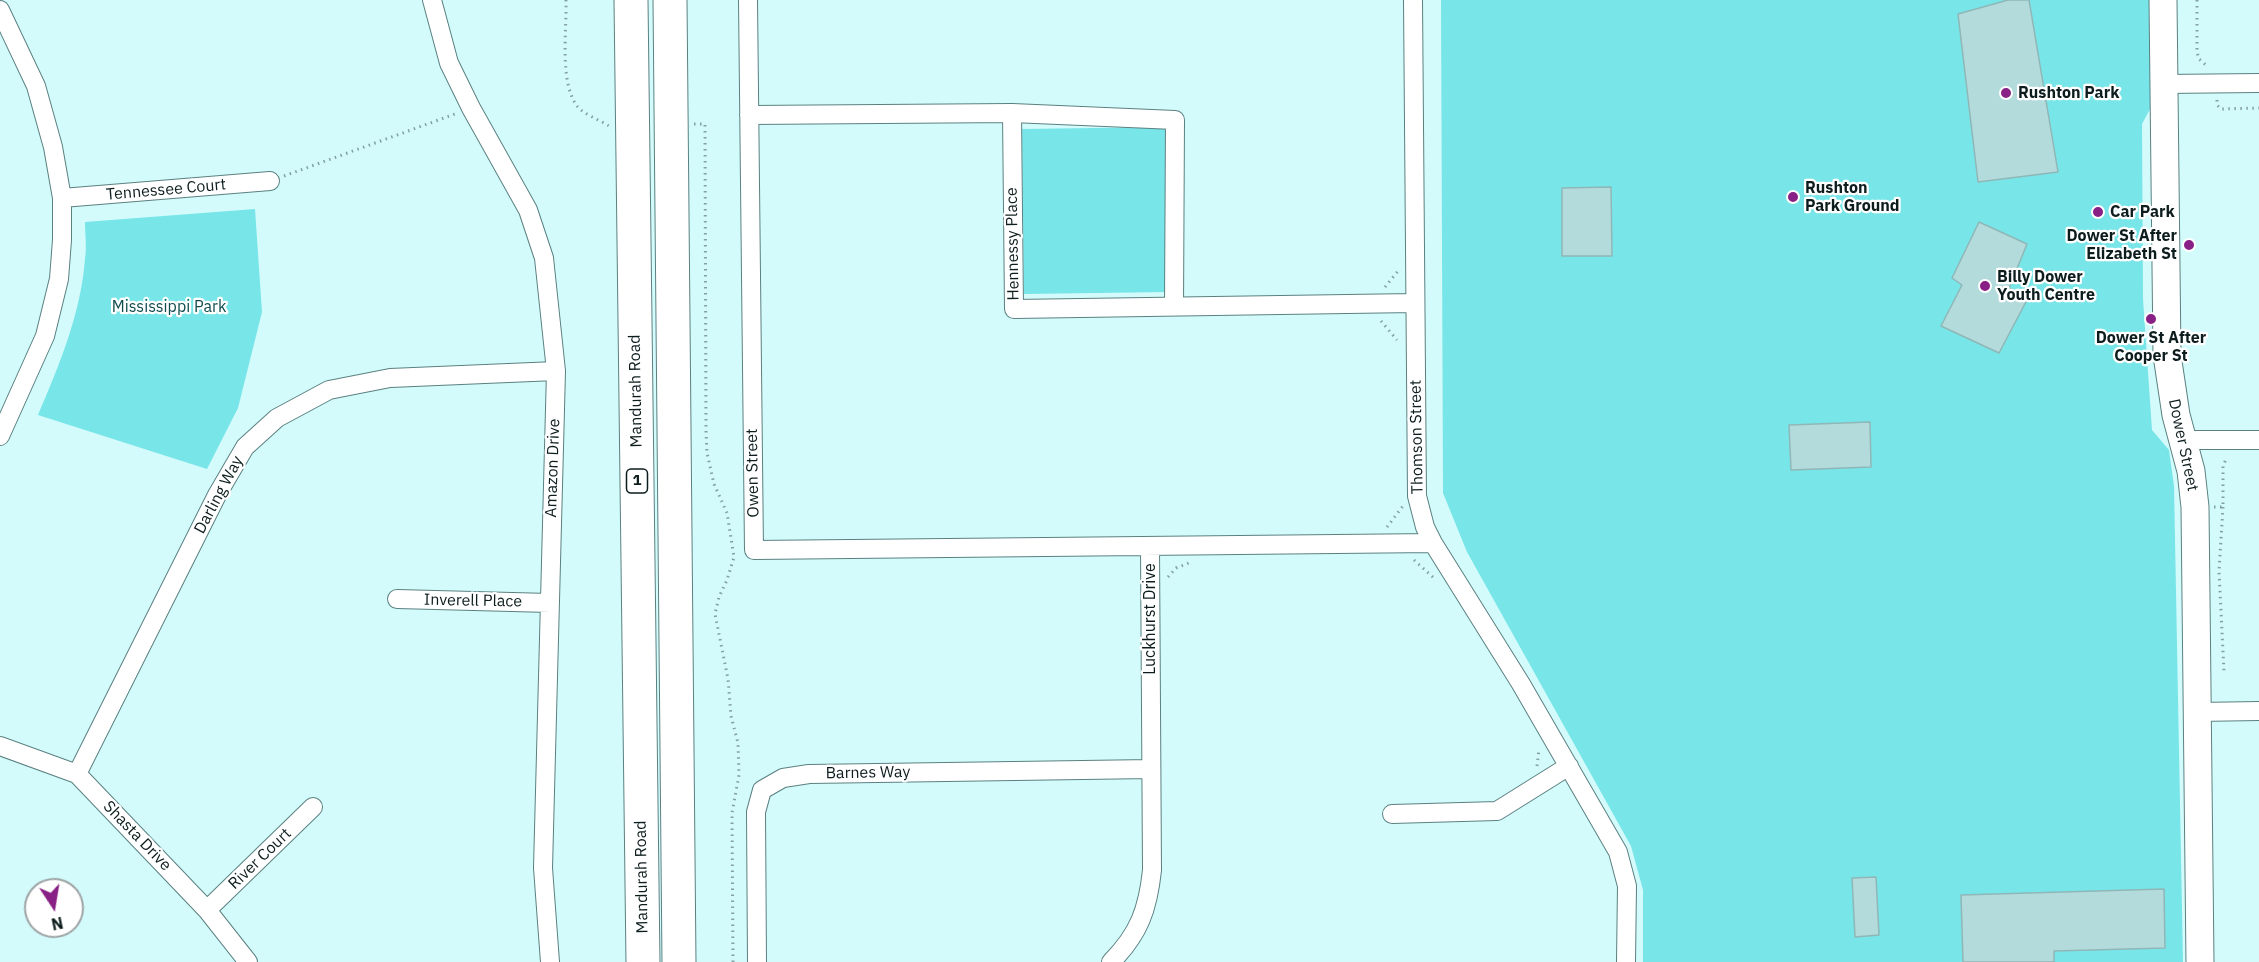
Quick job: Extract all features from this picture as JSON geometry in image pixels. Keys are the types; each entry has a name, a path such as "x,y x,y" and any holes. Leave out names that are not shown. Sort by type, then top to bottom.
{"highway":[{"name":"Mandurah Road","path":"631,0 643,962"},
{"path":"670,0 679,962"}],"street":[{"name":"Amazon Drive","path":"432,0 449,63 471,108 528,210 543,258 556,371 543,868 550,962"},
{"name":"Owen Street","path":"748,0 754,550 1150,547"},
{"name":"Thomson Street","path":"1413,0 1417,496 1425,527 1433,543 1521,684 1618,852 1627,886 1626,962"},
{"name":"Dower Street","path":"2163,0 2172,84"},
{"name":"Dower Street","path":"2179,0 2172,84 2167,355 2176,415 2190,441 2195,507 2215,962"},
{"path":"0,10 36,86 53,147 62,198 63,240 59,279 45,336 0,436"},
{"path":"2172,84 2259,83"},
{"path":"749,116 1012,113 1175,120 1174,306"},
{"name":"Hennessy Place","path":"1012,113 1014,309 1414,303"},
{"name":"Tennessee Court","path":"62,198 270,181"},
{"name":"Darling Way","path":"77,774 217,495 245,447 277,418 329,390 390,378 556,371"},
{"path":"2190,441 2259,440"},
{"name":"Luckhurst Drive","path":"1111,962 1123,950 1142,921 1149,897 1152,870 1150,547 1433,543"},
{"name":"Inverell Place","path":"397,599 550,603"},
{"path":"2204,712 2259,711"},
{"name":"Dower Street","path":"2200,962 2204,712"},
{"name":"Shasta Drive","path":"0,746 77,774 207,910 248,962"},
{"path":"1392,814 1497,811 1569,766"},
{"name":"Barnes Way","path":"757,962 756,812 762,790 783,778 809,774 1150,769"},
{"name":"River Court","path":"207,910 313,807"}],"path":[{"path":"270,181 471,108"},
{"path":"2223,507 2219,571 2224,672"},
{"path":"1166,580 1176,568 1192,562"}],"green space":[{"path":"1441,0 2149,0 2156,98 2142,124 2143,299 2152,430 2169,450 2174,486 2183,962 1643,962 1643,890 1631,846 1467,552 1443,493"},
{"path":"1167,127 1169,292 1024,294 1022,129"},
{"name":"Mississippi Park","path":"255,209 262,312 238,408 207,469 38,415 61,358 79,299 86,254 85,222"}],"building":[{"name":"Rushton Park","path":"2008,0 2029,0 2058,172 1978,182 1958,14"},
{"path":"1611,187 1612,256 1562,256 1562,188"},
{"name":"Billy Dower Youth Centre","path":"1979,222 2027,244 2009,288 2028,298 1999,353 1941,326 1962,285 1952,278"},
{"path":"1870,422 1871,467 1791,470 1789,425"},
{"path":"1876,877 1879,935 1855,937 1852,878"},
{"path":"2164,889 2165,948 2054,951 2054,962 1963,962 1961,895"}],"place":[{"name":"Rushton Park","path":"2006,93"},
{"name":"Rushton Park Ground","path":"1793,197"},
{"name":"Car Park","path":"2098,212"},
{"name":"Dower St After Elizabeth St","path":"2189,245"},
{"name":"Billy Dower Youth Centre","path":"1985,286"},
{"name":"Dower St After Cooper St","path":"2151,319"}]}
